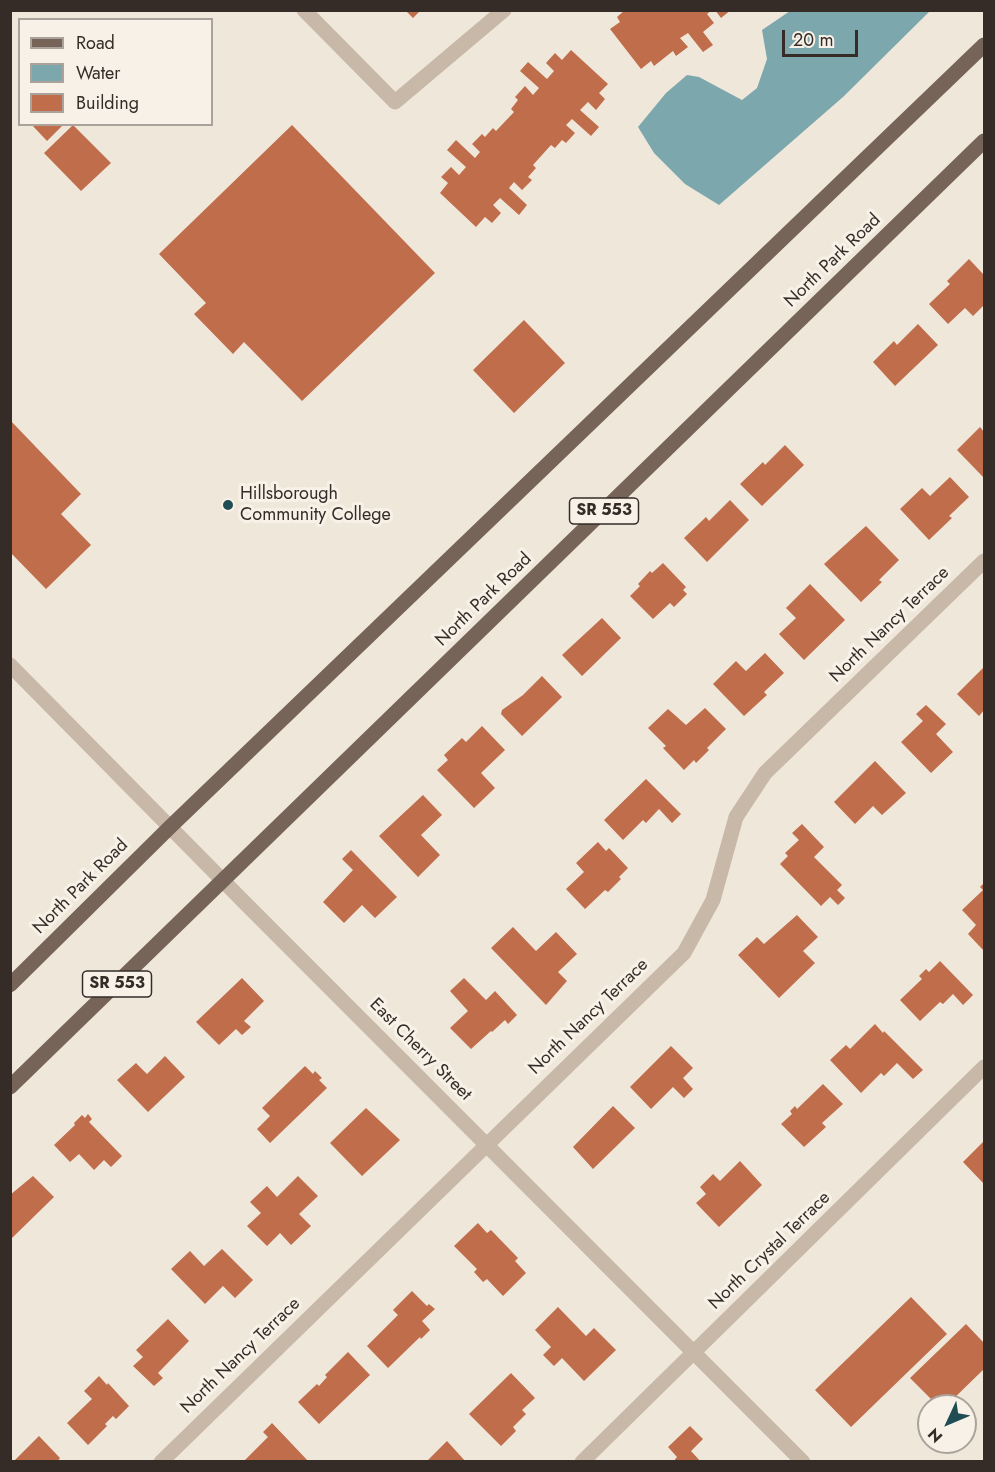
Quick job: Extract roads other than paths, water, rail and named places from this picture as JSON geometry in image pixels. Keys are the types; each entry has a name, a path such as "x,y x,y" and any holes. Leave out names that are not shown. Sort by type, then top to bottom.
{"main road":[{"name":"North Park Road","path":"10,985 170,827 984,45"},
{"name":"North Park Road","path":"10,1087 984,141"}],"street":[{"path":"304,10 395,102 504,10"},
{"name":"North Nancy Terrace","path":"161,1461 684,953 713,900 736,817 765,773 984,561"},
{"name":"East Cherry Street","path":"10,665 803,1461"},
{"name":"North Crystal Terrace","path":"582,1461 984,1067"}],"water":[{"path":"790,11 930,11 843,97 719,205 685,184 654,153 638,127 666,93 687,75 699,77 742,100 757,88 767,59 762,30"}],"place":[{"name":"Hillsborough Community College","path":"228,505"}]}
